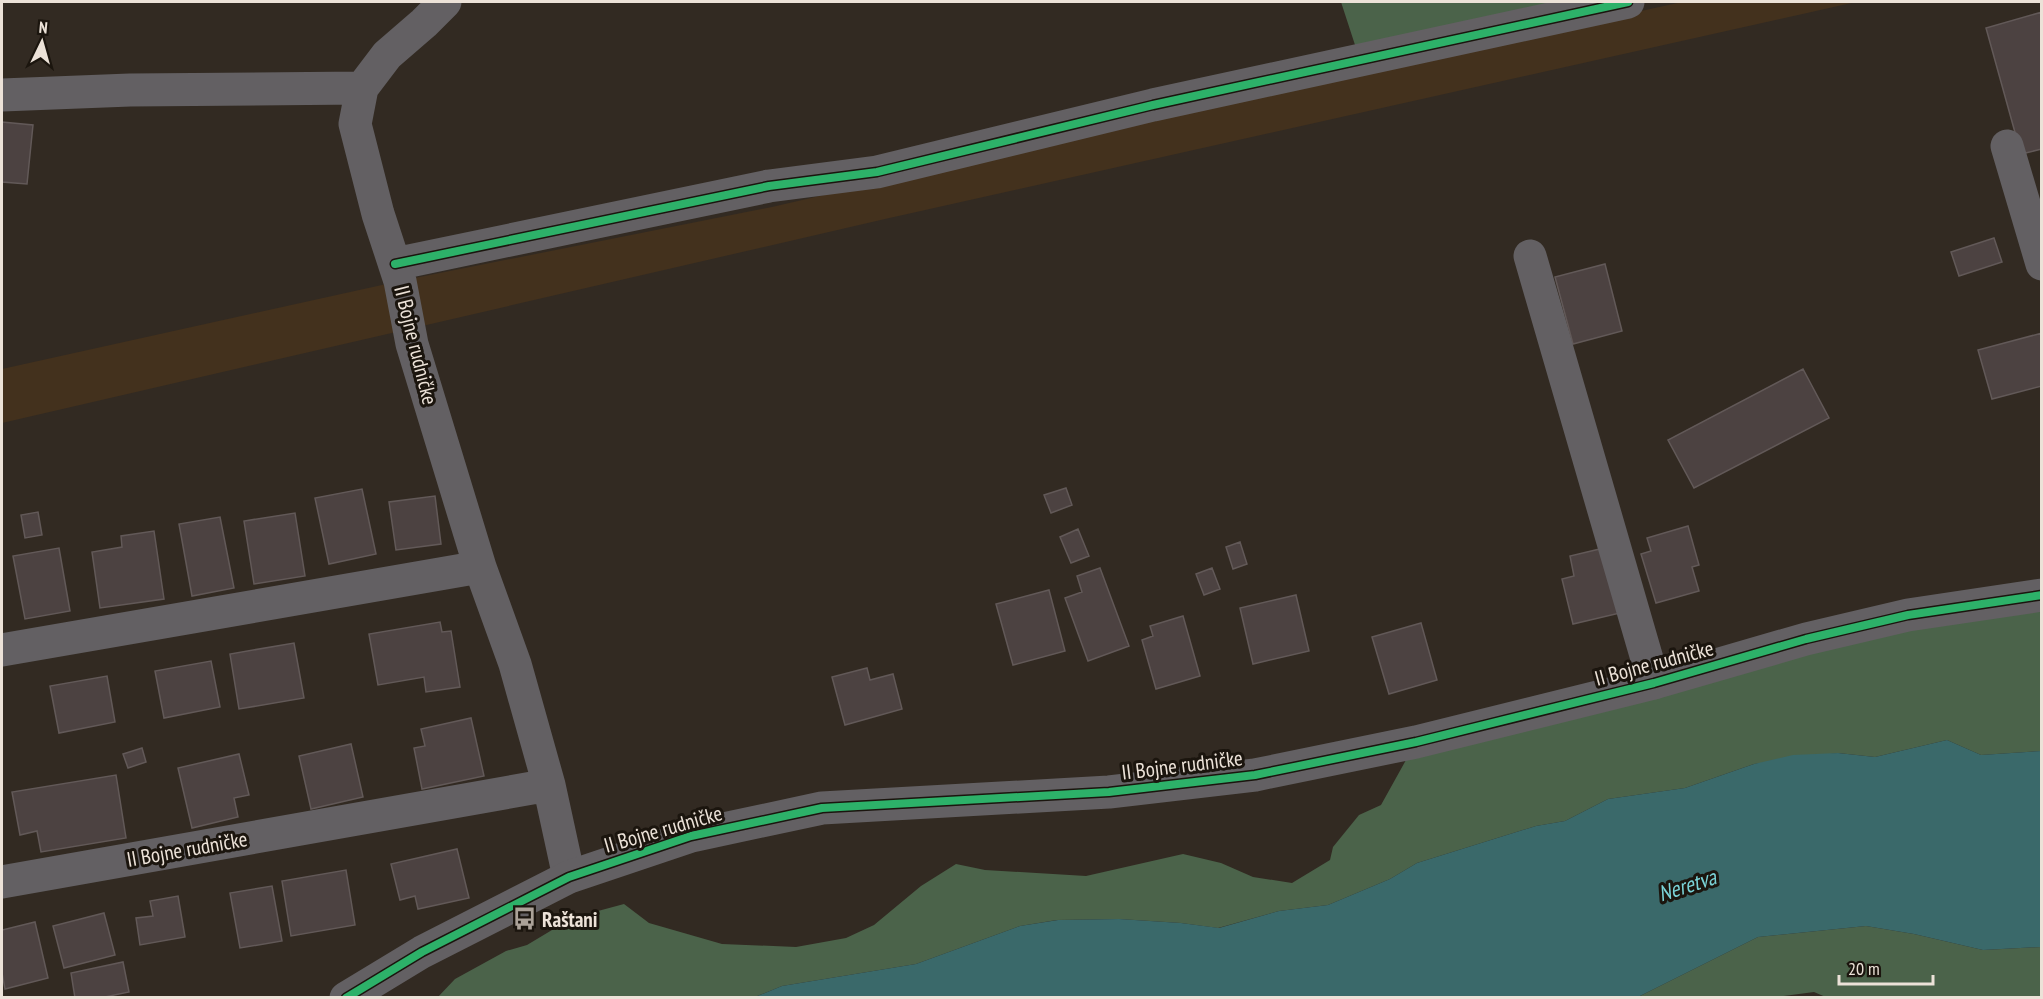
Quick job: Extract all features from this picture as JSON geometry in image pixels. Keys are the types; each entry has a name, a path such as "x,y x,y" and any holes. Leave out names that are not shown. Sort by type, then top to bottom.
{"street":[{"name":"II Bojne rudničke","path":"445,2 387,55 362,88 355,124 378,214 400,281 412,344 480,567 515,664 549,785 569,877"},
{"path":"395,264 769,186 877,172 1153,105 1628,2"},
{"path":"2,95 130,90 362,88"},
{"path":"2007,146 2042,264"},
{"name":"II Bojne rudničke","path":"1530,256 1654,683"},
{"path":"2,650 480,567"},
{"name":"II Bojne rudničke","path":"346,998 422,952 569,877 691,836 822,808 1109,792 1255,775 1416,742 1654,683 1806,639 1908,615 2042,595"},
{"name":"II Bojne rudničke","path":"2,882 549,785"}],"shaded area":[{"path":"1682,2 1856,2 885,219 2,423 2,369 400,281 772,207 1212,105"}],"green space":[{"path":"1341,2 1588,2 1356,48"},
{"path":"2041,595 2041,751 1981,755 1947,740 1875,757 1838,753 1754,764 1685,788 1608,799 1565,821 1536,826 1417,863 1390,879 1328,905 1279,911 1218,928 1119,919 1057,920 1020,926 916,964 782,986 755,997 437,998 455,979 506,951 527,945 572,918 624,904 649,923 722,944 796,947 846,938 874,925 921,886 956,864 985,870 1086,876 1183,854 1221,863 1253,877 1292,883 1330,860 1333,847 1359,815 1381,805 1416,742"},
{"path":"1866,926 1914,934 1983,950 2041,947 2041,997 1828,998 1814,992 1768,998 1636,998 1758,937"}],"water":[{"name":"Neretva","path":"1947,740 1981,755 2041,751 2041,947 1983,950 1914,934 1866,926 1758,937 1636,998 755,997 782,986 916,964 1020,926 1058,920 1119,919 1219,928 1279,911 1328,905 1390,879 1417,863 1536,826 1565,821 1608,799 1685,788 1754,764 1793,755 1838,753 1875,757"}],"building":[{"path":"2042,12 2042,149 2021,154 1986,28"},
{"path":"2,122 33,125 27,184 2,182"},
{"path":"1994,238 2002,262 1959,276 1951,252"},
{"path":"1605,264 1622,331 1573,344 1555,277"},
{"path":"2042,333 2042,386 1992,399 1978,350"},
{"path":"1803,369 1829,418 1694,488 1668,440"},
{"path":"1066,488 1072,505 1051,513 1044,495"},
{"path":"362,489 376,554 329,564 315,498"},
{"path":"435,496 441,544 396,550 389,502"},
{"path":"38,512 42,535 25,538 21,515"},
{"path":"295,513 305,576 254,584 244,521"},
{"path":"220,517 234,588 192,596 179,524"},
{"path":"1688,526 1699,565 1692,567 1699,591 1656,603 1641,554 1651,551 1647,538"},
{"path":"1078,529 1089,556 1071,563 1060,537"},
{"path":"154,531 164,599 100,608 92,552 122,547 121,536"},
{"path":"1240,542 1247,564 1233,569 1226,547"},
{"path":"59,548 70,611 25,619 13,556"},
{"path":"1604,548 1620,613 1573,624 1562,579 1574,576 1570,556"},
{"path":"1100,568 1129,646 1088,661 1065,598 1082,592 1077,576"},
{"path":"1212,568 1220,589 1204,595 1196,574"},
{"path":"1049,590 1065,651 1013,665 996,604"},
{"path":"1296,595 1309,651 1253,664 1240,608"},
{"path":"1183,616 1200,676 1156,689 1142,640 1153,636 1150,626"},
{"path":"440,622 442,632 451,631 460,687 426,692 424,677 378,685 369,634"},
{"path":"1421,623 1437,680 1389,694 1372,637"},
{"path":"294,643 304,698 239,709 230,654"},
{"path":"211,661 220,707 164,718 155,671"},
{"path":"867,668 870,680 893,674 902,709 845,725 832,677"},
{"path":"107,676 115,722 59,733 50,686"},
{"path":"471,718 484,776 422,789 414,748 425,746 421,729"},
{"path":"351,744 363,797 311,809 299,756"},
{"path":"142,748 146,762 128,768 123,754"},
{"path":"239,754 249,795 234,798 238,817 192,828 178,768"},
{"path":"116,775 126,838 41,852 37,831 20,835 12,792"},
{"path":"457,849 469,898 418,909 415,896 400,900 391,864"},
{"path":"346,870 355,925 291,936 282,881"},
{"path":"272,886 282,941 240,948 230,893"},
{"path":"178,896 185,937 140,945 136,918 153,916 150,901"},
{"path":"104,913 115,955 64,968 53,926"},
{"path":"35,922 48,978 5,989 2,973 2,930"},
{"path":"123,962 129,992 100,998 75,998 71,973"}],"cycle path":[{"path":"395,264 769,186 877,172 1153,105 1628,2"},
{"path":"346,998 422,952 569,877 691,836 822,808 1109,792 1255,775 1416,742 1654,683 1806,639 1908,615 2042,595"}],"place":[{"name":"Raštani","path":"524,919"}]}
